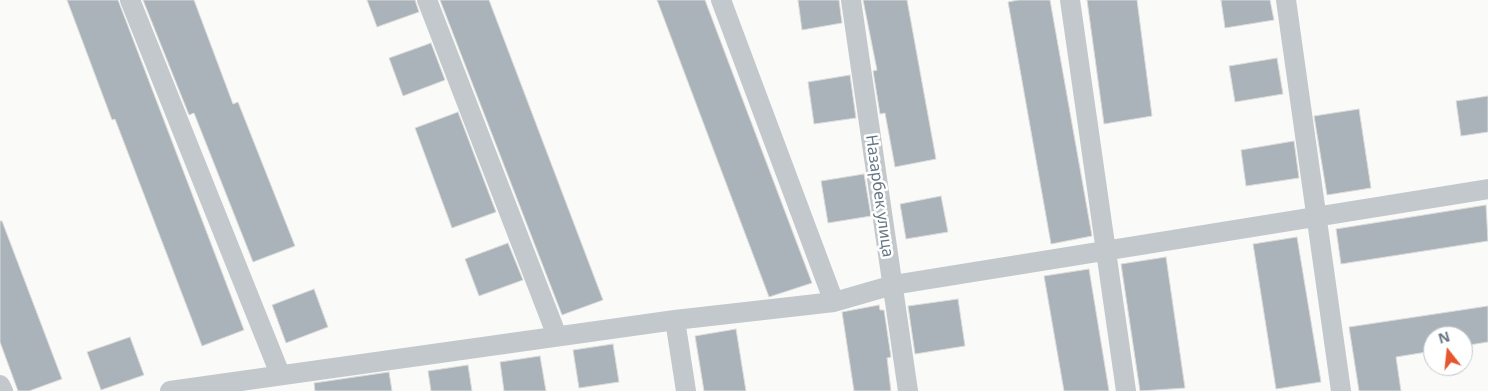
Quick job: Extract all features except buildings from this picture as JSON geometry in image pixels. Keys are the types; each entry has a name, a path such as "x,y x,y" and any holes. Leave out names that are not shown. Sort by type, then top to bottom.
{"street":[{"path":"130,0 280,374"},
{"path":"426,0 557,336"},
{"path":"722,0 834,302"},
{"name":"Назарбек улица","path":"851,0 908,391"},
{"path":"1070,0 1126,391"},
{"path":"1286,0 1341,391"},
{"path":"170,391 280,374 675,320 834,302 892,286 1488,189"},
{"path":"675,320 686,391"},
{"path":"0,385 3,391"}]}
